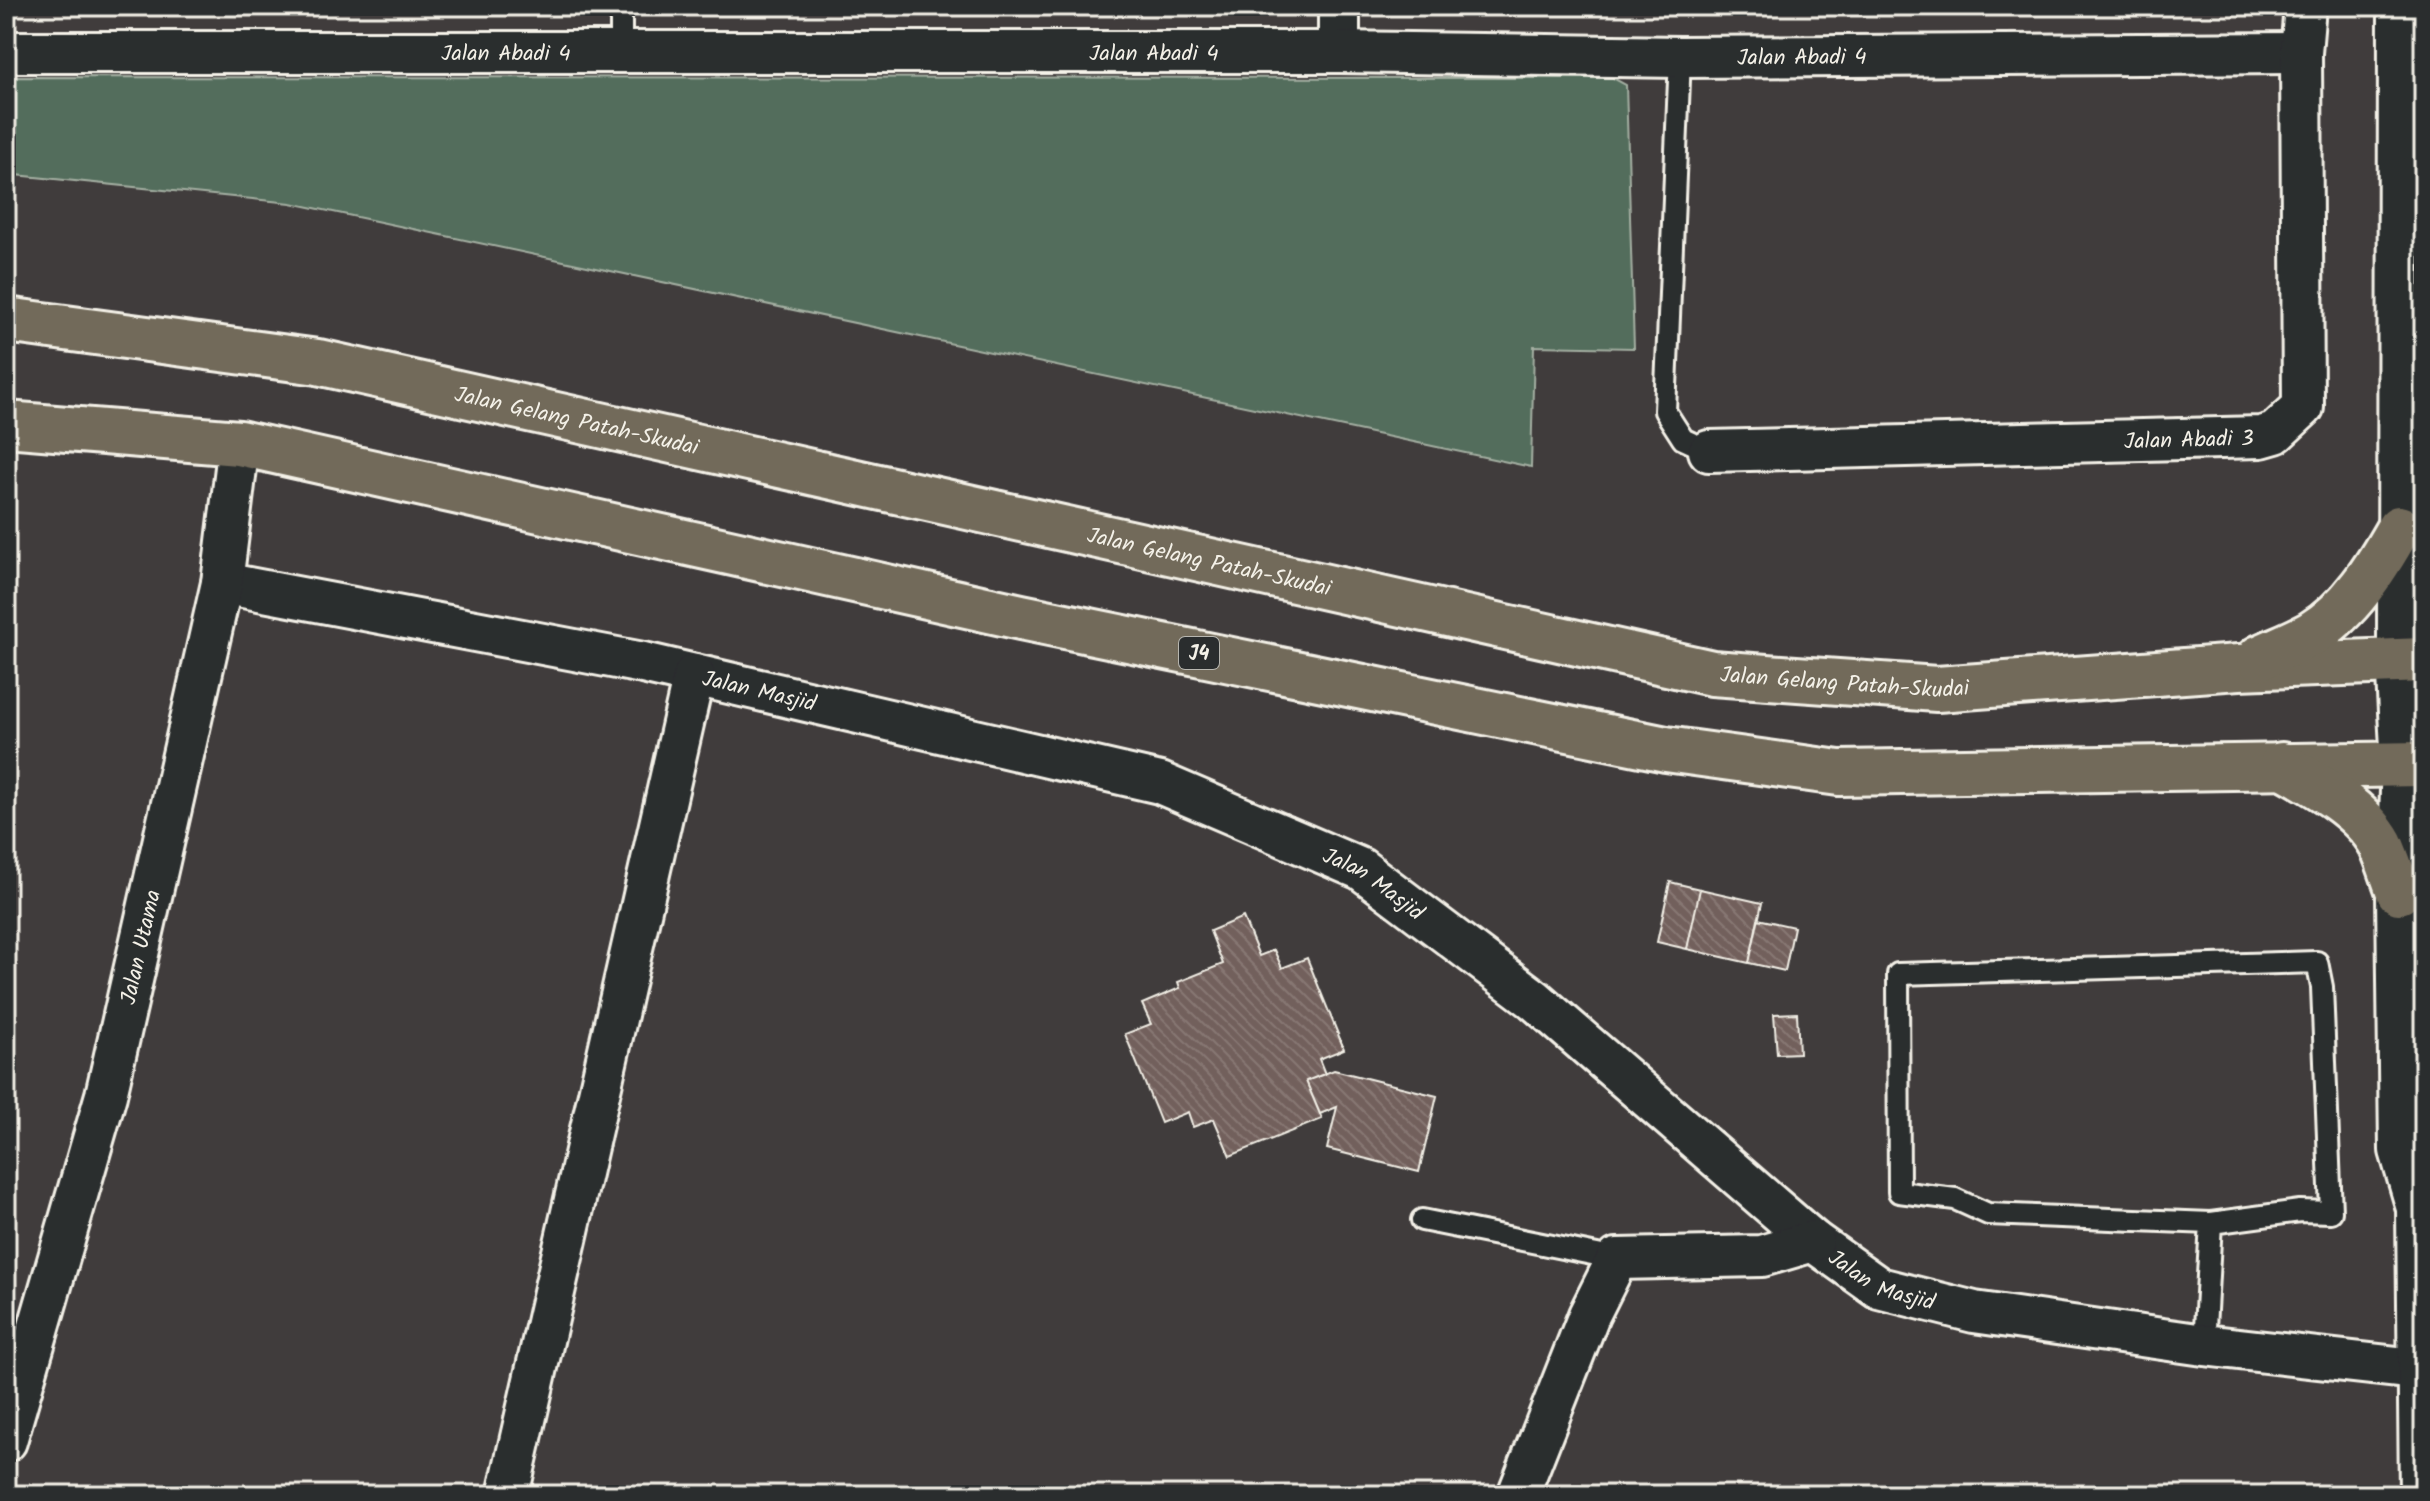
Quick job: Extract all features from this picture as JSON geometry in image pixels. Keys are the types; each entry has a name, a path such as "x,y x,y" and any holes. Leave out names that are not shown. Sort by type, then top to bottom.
{"main road":[{"name":"Jalan Gelang Patah-Skudai","path":"6,320 318,362 1712,673 1937,689 2239,667 2411,659"},
{"name":"J4","path":"6,424 239,443 1021,617 1666,749 1839,773 2414,764"},
{"path":"2239,667 2312,633 2339,611 2376,570 2399,528"},
{"path":"2282,765 2335,798 2380,842 2399,892"}],"street":[{"path":"1339,6 1339,52"},
{"name":"Jalan Abadi 3","path":"1709,451 2261,437 2275,433 2303,407 2301,53 2305,6"},
{"path":"2399,6 2399,528 2411,659 2414,764 2399,892 2402,1150 2422,1198 2422,1495"},
{"name":"Jalan Abadi 4","path":"6,52 1339,52 1680,57 2301,53"},
{"name":"Jalan Utama","path":"6,1441 106,1095 222,583 239,443"},
{"name":"Jalan Masjid","path":"222,583 694,675 1160,783 1361,869 1535,1000 1813,1241 1879,1288 1974,1312 2204,1345 2422,1370"},
{"path":"508,1495 694,675"},
{"path":"1518,1495 1589,1315 1617,1259 1762,1256 1813,1241"}],"lane":[{"path":"621,6 621,52"},
{"path":"1680,57 1665,411 1683,439 1709,451"},
{"path":"2317,962 2322,987 2331,1212 2300,1211 2211,1223 1988,1214 1955,1199 1899,1192 1898,974 2317,962"},
{"path":"1422,1220 1617,1259"},
{"path":"2204,1345 2211,1223"}],"green space":[{"path":"6,77 1613,78 1626,85 1634,348 1534,346 1531,467 291,203 6,174"}],"building":[{"path":"1670,882 1700,889 1687,949 1657,942"},
{"path":"1700,889 1762,903 1749,963 1687,949"},
{"path":"1243,917 1259,956 1274,950 1282,968 1307,958 1344,1049 1319,1059 1325,1074 1306,1081 1322,1119 1230,1156 1214,1119 1193,1127 1188,1112 1161,1123 1125,1034 1151,1024 1142,1004 1180,988 1178,982 1223,964 1210,931"},
{"path":"1758,919 1794,927 1785,971 1749,963"},
{"path":"1797,1013 1799,1053 1777,1054 1774,1014"},
{"path":"1334,1070 1437,1096 1419,1172 1327,1149 1337,1107 1320,1114 1306,1081"}]}
